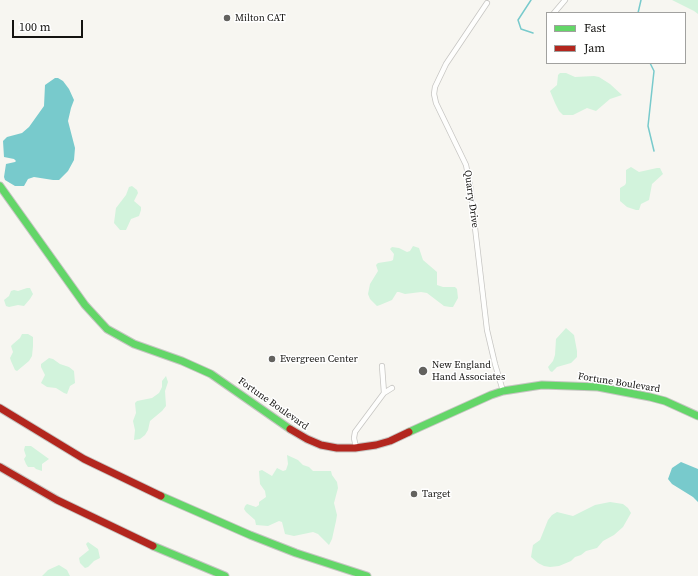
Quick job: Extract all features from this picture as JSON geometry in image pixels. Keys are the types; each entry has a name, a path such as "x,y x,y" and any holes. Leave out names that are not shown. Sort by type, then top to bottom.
{"main road":[{"name":"Fortune Boulevard","path":"0,186 85,305 107,328 134,344 211,374 294,432 321,444 337,448 356,448 376,445 390,441 503,391 542,385 598,388 650,397 666,401 698,416"},
{"path":"0,408 84,459 168,500 289,550 367,576"},
{"path":"0,467 57,500 109,526 164,552 225,576"}],"street":[{"path":"555,12 565,0"},
{"name":"Quarry Drive","path":"487,3 446,64 434,87 434,94 436,102 466,164 470,185 487,330 503,391"},
{"path":"382,366 384,393"},
{"path":"356,448 354,438 355,432 384,393 392,388"}],"green space":[{"path":"672,0 698,0 698,14 694,11"},
{"path":"560,73 566,73 575,77 599,77 610,84 622,95 610,99 596,111 587,108 573,115 563,115 559,111 550,91 557,85 558,75"},
{"path":"631,167 639,172 660,168 663,174 652,184 649,200 641,204 639,210 627,207 620,201 620,188 626,183 626,170"},
{"path":"132,186 138,193 134,201 141,207 141,210 139,216 131,219 126,230 120,230 114,223 116,208 126,195 129,187"},
{"path":"413,246 419,248 423,260 437,272 437,285 443,287 455,287 457,289 458,298 453,307 444,306 427,293 421,292 405,294 397,292 392,300 377,306 370,299 368,294 370,284 378,271 376,265 378,263 393,260 394,254 390,249 392,247 399,248 407,252 410,251"},
{"path":"30,288 33,294 24,306 6,306 4,300 9,296 11,291 18,291"},
{"path":"566,328 574,335 577,357 571,363 557,367 552,372 548,367 553,361 555,355 556,339"},
{"path":"22,334 28,334 33,337 32,356 29,361 17,371 15,370 10,358 13,352 11,346 20,338"},
{"path":"49,358 69,367 74,371 75,383 70,386 67,394 56,388 47,387 41,383 45,375 41,364"},
{"path":"166,376 168,382 165,391 166,406 150,421 145,435 140,439 134,440 135,430 133,421 136,413 135,403 137,401 152,398 159,393 162,387 162,381"},
{"path":"25,446 31,446 49,459 42,464 42,471 34,467 28,467 24,459 26,456 24,450"},
{"path":"287,455 298,460 313,471 331,471 337,482 338,488 334,503 337,515 332,539 329,545 318,534 313,532 294,536 285,534 282,522 279,521 268,526 256,525 255,520 244,509 247,504 256,507 259,505 259,502 266,497 265,491 260,484 259,471 262,470 272,476 277,468 283,471 286,470 288,464"},
{"path":"610,502 623,504 631,513 623,527 614,535 603,541 597,548 586,551 571,561 559,566 544,566 531,557 533,545 540,540 548,520 552,515 557,512 573,516 595,505"},
{"path":"88,542 98,549 100,558 85,568 80,563 79,558 89,550 86,544"},
{"path":"59,565 67,570 70,576 42,576 48,570"}],"water":[{"path":"55,78 63,81 74,100 68,121 75,148 74,160 68,171 59,180 34,177 28,179 24,186 15,186 5,180 4,177 6,164 16,161 14,159 4,157 3,141 7,137 22,133 29,127 44,106 45,85"},
{"path":"681,462 698,469 698,502 693,497 672,484 668,479 672,468"}],"waterway":[{"path":"531,0 518,20 521,29 533,33"},
{"path":"638,12 641,0"},
{"path":"650,64 654,71 648,126 654,151"}],"traffic: fast":[{"path":"0,186 85,305 107,329 134,344 182,361 211,374 290,429"},
{"path":"409,432 491,395 503,391 542,385 598,387 650,397 665,401 698,416"},
{"path":"161,496 250,535 296,553 367,576"},
{"path":"153,546 225,576"}],"traffic: jam":[{"path":"0,408 84,459 161,496"},
{"path":"290,429 321,445 337,448 355,448 376,445 390,441 409,432"},
{"path":"0,467 57,500 153,546"}],"place":[{"name":"Milton CAT","path":"227,18"},
{"name":"Evergreen Center","path":"272,359"},
{"name":"New England Hand Associates","path":"423,371"},
{"name":"Target","path":"414,494"}]}
